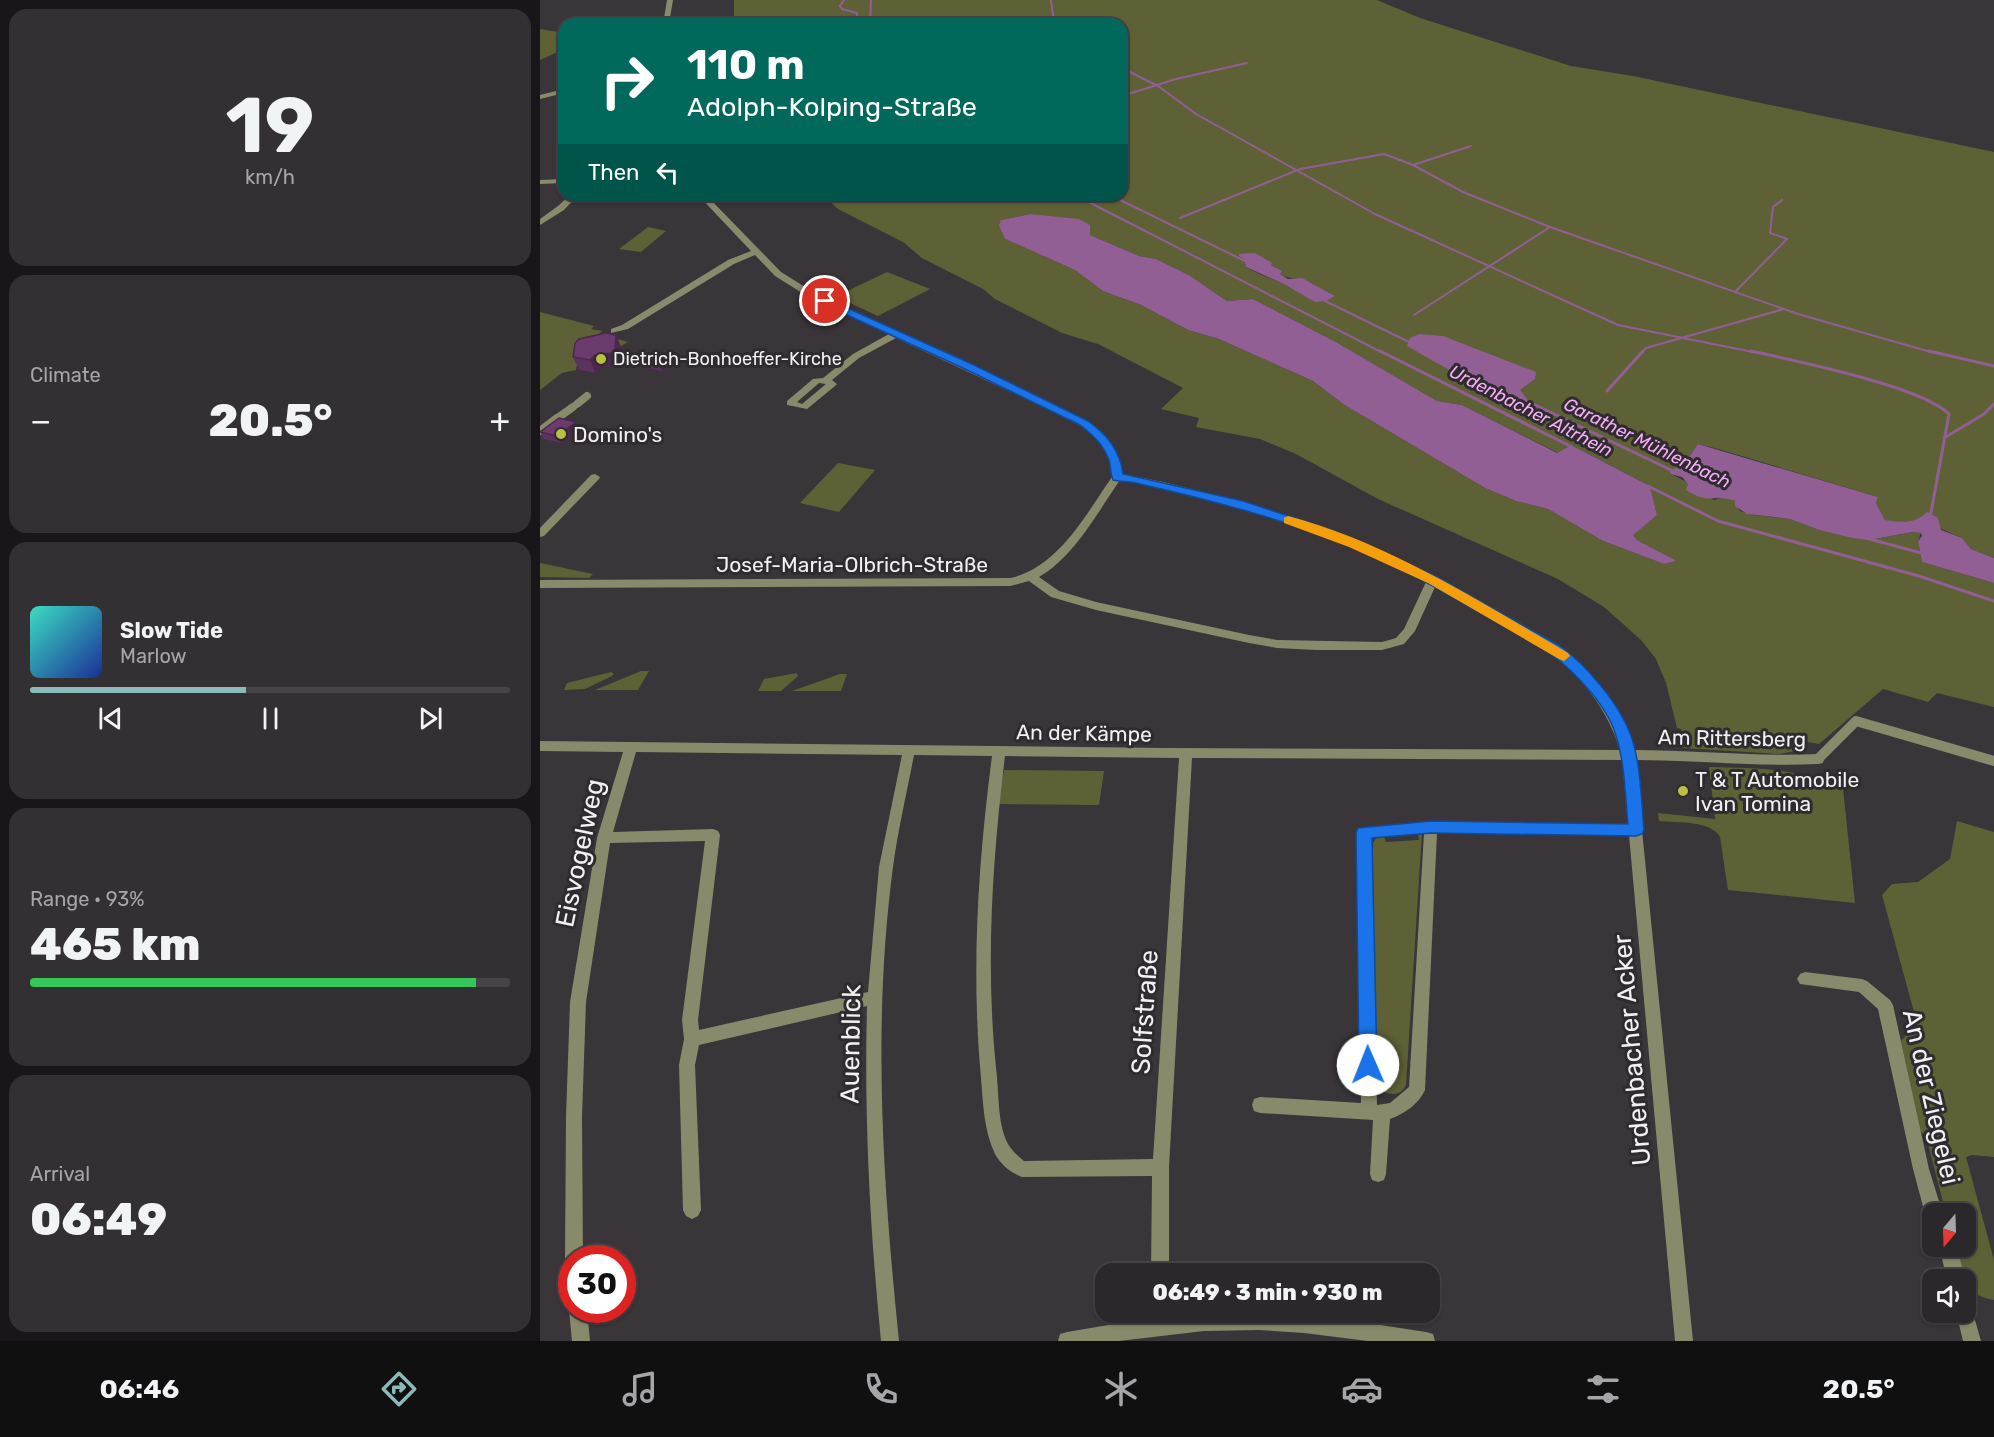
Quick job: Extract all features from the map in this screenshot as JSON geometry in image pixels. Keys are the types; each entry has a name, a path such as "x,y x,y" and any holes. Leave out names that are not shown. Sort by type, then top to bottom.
{"street":[{"path":"667,18 670,0"},
{"path":"540,97 558,92"},
{"path":"540,182 558,181"},
{"path":"540,223 568,201"},
{"path":"708,201 778,274 810,294 970,367 1084,423 1108,446 1116,462 1117,477"},
{"path":"614,331 625,327 731,262 756,252"},
{"path":"826,380 856,356 896,334"},
{"path":"540,431 587,396"},
{"path":"540,534 595,477"},
{"name":"Josef-Maria-Olbrich-Straße","path":"540,584 997,584 1030,576 1050,563 1087,519 1117,477"},
{"name":"Urdenbacher Acker","path":"1117,477 1136,479 1242,505 1329,534 1433,580 1555,650 1573,663 1597,690 1623,732 1628,755 1684,1341"},
{"path":"1030,576 1055,594 1096,606 1249,639 1277,644 1317,646 1382,646 1400,641 1409,631 1433,580"},
{"name":"Am Rittersberg","path":"1628,755 1678,755 1782,761 1818,759 1856,721 1994,761"},
{"name":"An der Kämpe","path":"540,746 1628,755"},
{"name":"Eisvogelweg","path":"574,1245 574,1117 578,1002 604,838 631,747"},
{"name":"Auenblick","path":"890,1341 879,1230 873,1120 874,997 884,882 909,750"},
{"path":"999,751 988,839 982,942 986,1046 990,1089 1000,1147 1014,1164 1022,1168 1161,1167"},
{"name":"Solfstraße","path":"1160,1263 1161,1167 1186,753"},
{"path":"1260,1105 1376,1113 1399,1109 1417,1090 1431,827"},
{"path":"1378,1174 1364,833 1431,827 1636,830"},
{"path":"604,838 713,835 690,1020 692,1039 687,1065 693,1210"},
{"name":"An der Ziegelei","path":"1805,979 1862,986 1885,1005 1921,1169 1931,1203"},
{"path":"692,1039 874,997"},
{"path":"579,1323 581,1341"},
{"path":"1067,1341 1146,1323"},
{"path":"1292,1323 1426,1341"},
{"path":"1968,1323 1972,1341"}],"green space":[{"path":"734,0 1377,0 1420,18 1571,66 1633,76 1994,152 1994,558 1971,549 1962,538 1919,519 1910,523 1885,520 1876,503 1878,497 1718,449 1698,444 1685,462 1670,474 1714,500 1726,497 1735,501 1740,511 1753,515 1790,519 1819,530 1869,540 1914,532 1921,533 1918,541 1922,562 1994,583 1994,707 1937,693 1928,702 1883,689 1819,744 1807,742 1795,751 1779,754 1683,748 1680,739 1684,738 1681,729 1677,728 1666,683 1656,659 1641,640 1604,607 1558,579 1378,499 1296,454 1260,439 1196,427 1199,418 1161,409 1183,388 1098,344 1062,333 995,299 983,289 922,258 903,242 838,209 829,201 1128,201 1128,18 734,18","holes":["1030,214 1090,225 1090,235 1139,256 1156,259 1189,275 1227,301 1253,299 1336,342 1437,401 1462,405 1558,453 1571,445 1650,486 1657,515 1632,534 1637,540 1677,561 1664,564 1603,541 1548,509 1516,501 1485,488 1343,404 1313,381 1219,339 1188,330 1141,305 1103,291 1075,270 1005,239 1001,220","1244,259 1271,265 1282,271 1280,274 1283,276 1305,280 1331,293 1277,281 1246,267"]},
{"path":"540,29 558,32 558,52 540,60"},
{"path":"648,227 666,231 641,252 619,249"},
{"path":"887,272 930,289 878,316 839,298 841,294"},
{"path":"540,312 594,326 591,329 602,331 599,334 628,342 621,346 611,344 578,359 576,370 562,373 540,390"},
{"path":"838,463 875,470 839,512 800,503"},
{"path":"540,563 593,574 589,578 540,577"},
{"path":"641,671 649,671 638,690 595,690"},
{"path":"611,672 614,674 612,676 585,689 564,690 567,683"},
{"path":"797,673 798,676 781,691 758,691 764,679"},
{"path":"840,674 847,674 841,691 792,691"},
{"path":"1709,767 1777,770 1808,776 1843,788 1855,903 1728,890 1720,837 1715,832 1701,825 1659,821 1658,813 1715,819"},
{"path":"1004,770 1104,771 1099,805 997,804"},
{"path":"1957,821 1994,832 1994,1157 1972,1155 1966,1157 1994,1260 1994,1300 1976,1294 1976,1269 1962,1269 1958,1257 1976,1257 1976,1203 1943,1203 1926,1136 1920,1131 1901,1041 1917,1023 1882,895 1892,884 1918,882 1950,859"},
{"path":"1422,832 1406,1085 1398,1093 1392,1094 1381,1090 1377,1082 1370,849 1377,836 1383,834 1386,842 1419,840 1418,833"}],"shaded area":[{"path":"1030,214 1079,219 1090,225 1090,235 1139,256 1156,259 1189,275 1227,301 1253,299 1336,342 1437,401 1462,405 1557,453 1571,445 1650,486 1657,515 1633,535 1637,540 1677,561 1664,564 1603,541 1548,509 1516,501 1485,488 1343,404 1313,381 1219,339 1188,330 1141,305 1103,291 1075,270 1005,239 999,225 1001,220"},
{"path":"1255,253 1272,263 1271,265 1282,271 1280,274 1288,279 1302,278 1335,296 1326,301 1315,302 1284,284 1246,267 1244,259 1239,254"},
{"path":"1419,334 1443,336 1536,372 1535,379 1520,390 1530,403 1524,404 1510,397 1488,391 1483,385 1451,371 1407,346 1410,338"},
{"path":"1698,444 1878,497 1876,503 1885,520 1912,521 1927,512 1938,518 1941,530 1962,538 1971,549 1994,558 1994,583 1922,562 1918,541 1922,536 1921,533 1913,532 1869,540 1853,538 1819,530 1790,519 1747,514 1735,506 1735,501 1728,499 1700,497 1686,490 1688,484 1682,477 1670,474 1685,462"}],"building":[{"path":"606,333 616,335 615,349 611,353 595,355 590,360 573,357 575,343 579,339"},
{"path":"657,352 671,355 659,365 645,362"},
{"path":"559,418 576,422 557,436 540,432"}],"waterway":[{"name":"Urdenbacher Altrhein","path":"844,0 840,6 842,9 857,13 857,18"},
{"name":"Garather Mühlenbach","path":"870,18 871,0"},
{"path":"1051,0 1053,18"},
{"path":"1156,85 1247,63"},
{"path":"1128,71 1156,85"},
{"path":"1128,94 1156,85"},
{"path":"1156,85 1196,114 1297,170"},
{"path":"1413,165 1471,146"},
{"path":"1297,170 1384,154 1413,165"},
{"path":"1413,165 1463,192 1550,227"},
{"path":"1180,218 1297,170"},
{"path":"1297,170 1375,214 1489,266"},
{"path":"1735,292 1787,239 1770,233 1773,207 1782,200"},
{"name":"Urdenbacher Altrhein","path":"1087,201 1383,353"},
{"name":"Garather Mühlenbach","path":"1122,201 1247,262"},
{"path":"1489,266 1550,227"},
{"path":"1550,227 1735,292"},
{"path":"1414,315 1489,266"},
{"path":"1489,266 1618,325 1682,338"},
{"path":"1735,292 1784,309"},
{"name":"Garather Mühlenbach","path":"1321,299 1411,343"},
{"path":"1682,338 1784,309"},
{"path":"1784,309 1934,353"},
{"path":"1643,351 1646,348 1682,338"},
{"path":"1682,338 1758,353"},
{"name":"Urdenbacher Altrhein","path":"1380,351 1572,447"},
{"path":"1607,391 1643,351"},
{"path":"1751,351 1886,384 1912,394 1949,414 1945,438"},
{"path":"1929,351 1994,366"},
{"name":"Garather Mühlenbach","path":"1525,400 1675,472"},
{"path":"1945,438 1984,414 1994,404"},
{"path":"1930,518 1945,438"},
{"name":"Urdenbacher Altrhein","path":"1648,486 1718,521 1919,576 1994,601"},
{"name":"Garather Mühlenbach","path":"1866,538 1925,554"}],"slow traffic":[{"path":"1288,520 1329,534 1433,580 1564,656"}],"place":[{"name":"Dietrich-Bonhoeffer-Kirche","path":"601,359"},
{"name":"Domino's","path":"561,434"},
{"name":"T & T Automobile Ivan Tomina","path":"1683,791"}],"route":[{"path":"825,301 970,367 1084,423 1108,446 1116,462 1117,477 1136,479 1239,504 1329,534 1394,561 1433,580 1555,650 1573,663 1597,690 1623,732 1628,755 1636,830 1431,827 1364,833 1368,1065"}]}
